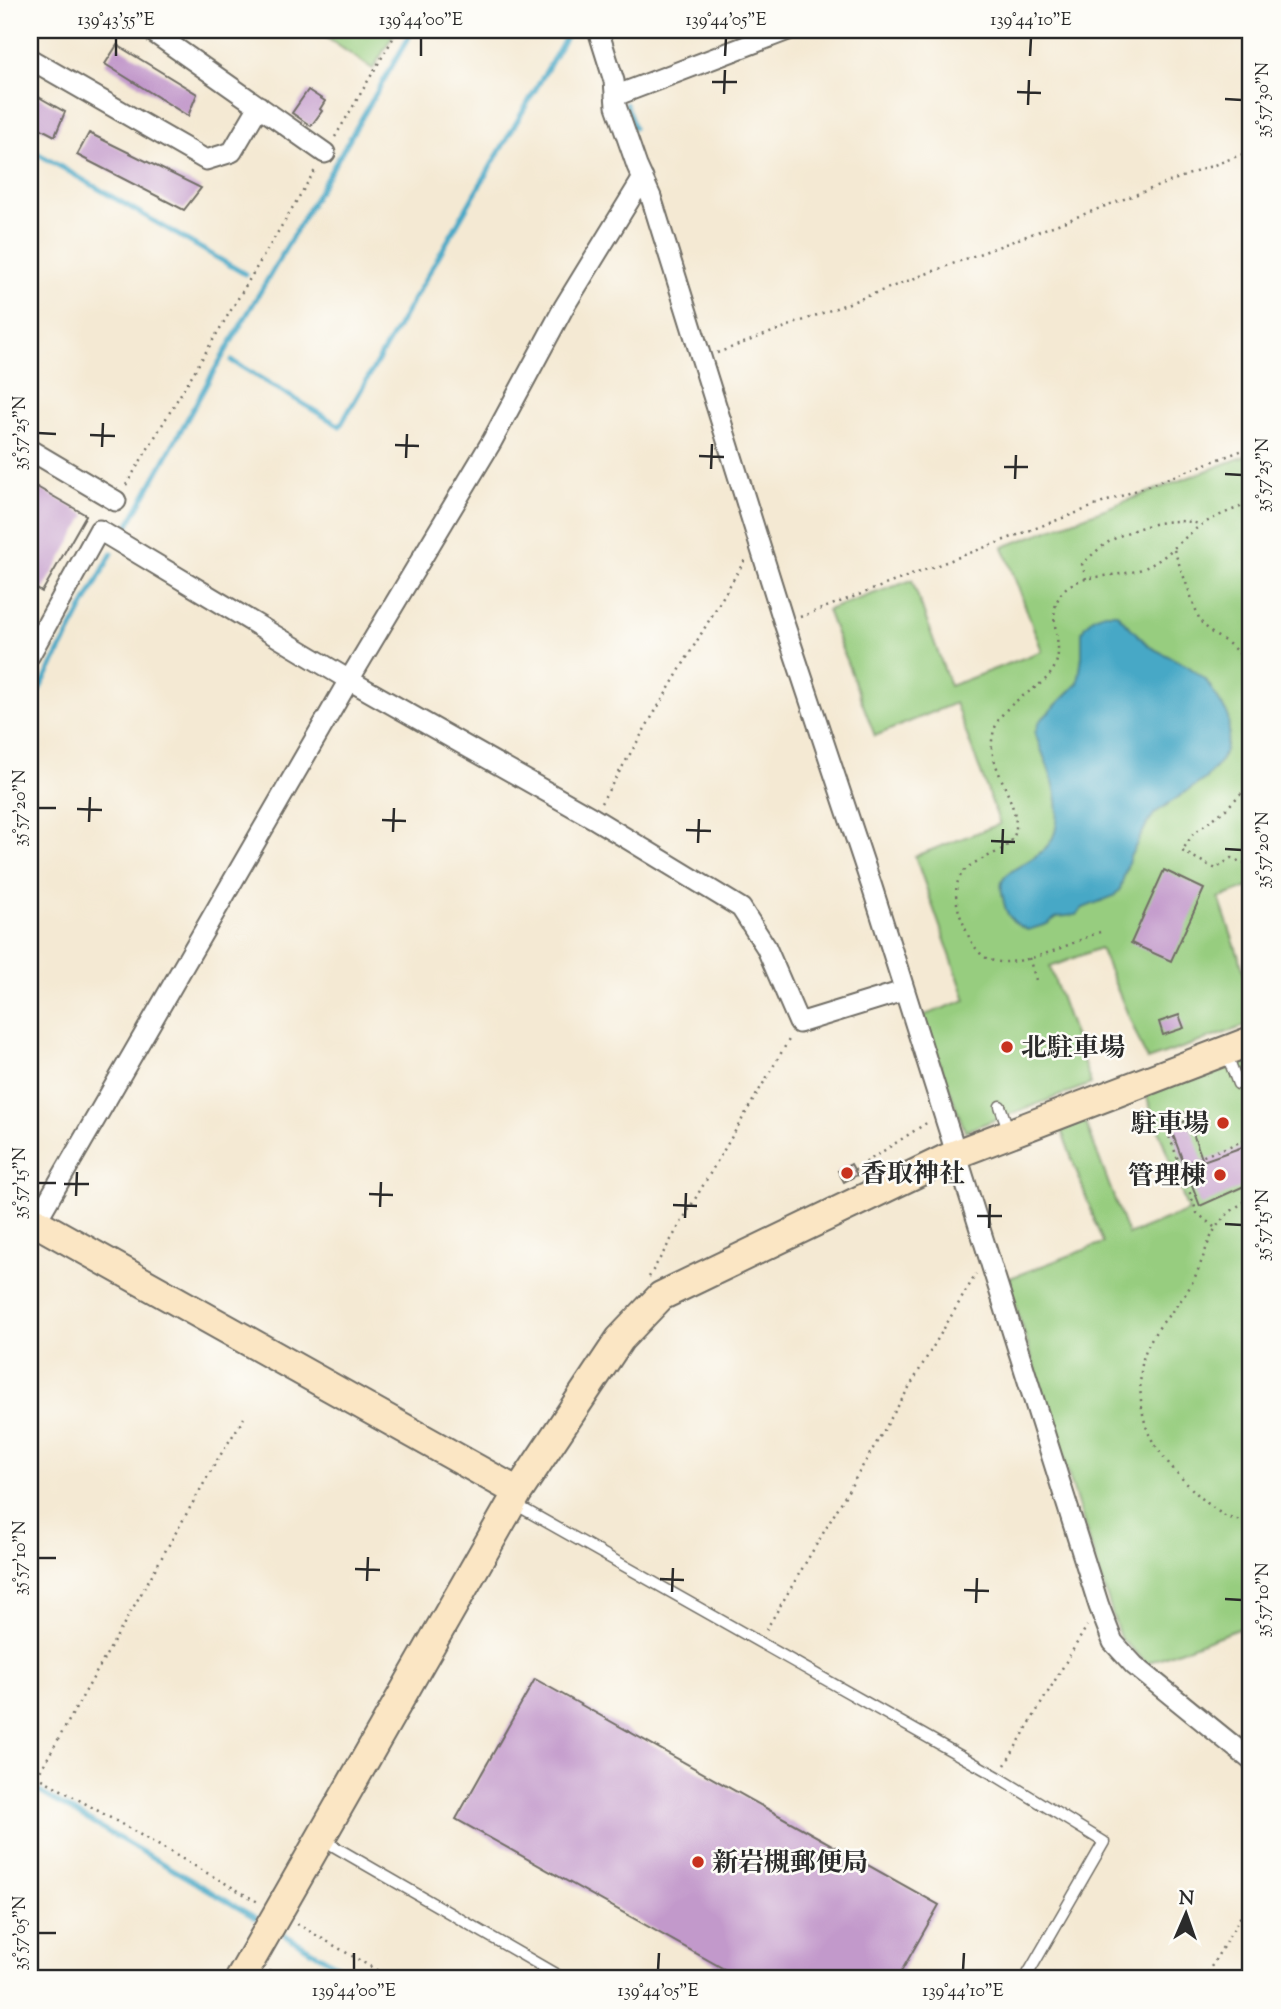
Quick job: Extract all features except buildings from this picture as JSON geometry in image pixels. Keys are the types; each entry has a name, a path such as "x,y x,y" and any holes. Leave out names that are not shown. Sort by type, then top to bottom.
{"street":[{"path":"149,30 325,153"},
{"path":"598,30 614,81 616,106 651,197 784,623 872,887 1099,1606 1113,1642 1134,1665 1251,1760"},
{"path":"615,96 788,30"},
{"path":"30,59 206,160 232,152 259,106"},
{"path":"515,1497 32,1224 349,680 492,441 564,307 643,178"},
{"path":"30,450 116,500"},
{"path":"30,655 99,530 349,680 593,818 741,908 766,947 799,1023 903,991"},
{"path":"240,1979 515,1497 620,1339 661,1296 956,1154 1239,1046"}],"lane":[{"path":"1238,1084 1239,1046"},
{"path":"1000,1106 1010,1134"},
{"path":"515,1497 759,1642 998,1777 1104,1842 1025,1979"},
{"path":"320,1838 564,1979"}],"path":[{"path":"116,500 398,30"},
{"path":"701,359 1251,151"},
{"path":"784,623 1251,447"},
{"path":"1100,932 1011,963 987,960 970,944 955,900 957,883 972,865 1010,844 1016,826 991,747 995,727 1009,705 1046,678 1055,666 1058,643 1053,620 1054,608 1064,590 1086,579 1127,574 1153,565 1201,525 1251,503"},
{"path":"1086,579 1082,564 1109,542 1146,526 1180,520 1201,525"},
{"path":"593,818 758,538"},
{"path":"1174,549 1200,621 1245,659 1251,670"},
{"path":"1216,869 1182,851 1193,834 1226,809 1251,783"},
{"path":"1214,874 1216,869 1231,858 1251,866"},
{"path":"1029,958 1037,980"},
{"path":"648,1278 799,1023"},
{"path":"1190,1111 1163,1120 1197,1213 1214,1227"},
{"path":"854,1170 943,1112"},
{"path":"1180,1165 1251,1138"},
{"path":"1251,1198 1230,1210 1214,1227 1193,1281 1160,1324 1143,1358 1140,1394 1148,1433 1163,1456 1191,1488 1224,1515 1251,1523"},
{"path":"759,1642 988,1252"},
{"path":"30,1788 216,1462 244,1418"},
{"path":"998,1777 1099,1606"},
{"path":"30,1772 392,1979"},
{"path":"1204,1979 1251,1899"}],"green space":[{"path":"333,30 396,30 373,69 327,38"},
{"path":"1251,454 1251,886 1219,898 1251,993 1251,1024 1147,1060 1100,948 1050,967 1091,1084 965,1131 922,1016 966,1000 915,856 1000,824 955,703 875,736 827,610 912,580 950,686 1042,651 1003,547"},
{"path":"1251,1054 1251,1624 1147,1663 1120,1638 1007,1279 1103,1243 1060,1126 1084,1118 1128,1235 1188,1211 1146,1095"}],"water":[{"path":"1104,613 1116,613 1150,647 1188,666 1206,680 1228,715 1229,732 1225,751 1205,779 1155,813 1130,857 1120,889 1114,896 1083,908 1076,915 1057,917 1047,924 1028,930 1009,916 1001,887 1005,876 1044,849 1055,832 1058,807 1056,794 1035,733 1039,722 1078,683 1082,632 1094,617"}],"waterway":[{"path":"120,540 210,378 413,30"},
{"path":"232,361 340,426 570,30"},
{"path":"626,104 634,128"},
{"path":"30,149 245,274"},
{"path":"30,707 112,553"},
{"path":"38,1791 256,1918"},
{"path":"285,1935 360,1979"}],"place":[{"name":"北駐車場","path":"1007,1047"},
{"name":"駐車場","path":"1223,1123"},
{"name":"香取神社","path":"847,1173"},
{"name":"管理棟","path":"1220,1175"},
{"name":"新岩槻郵便局","path":"698,1862"}]}
